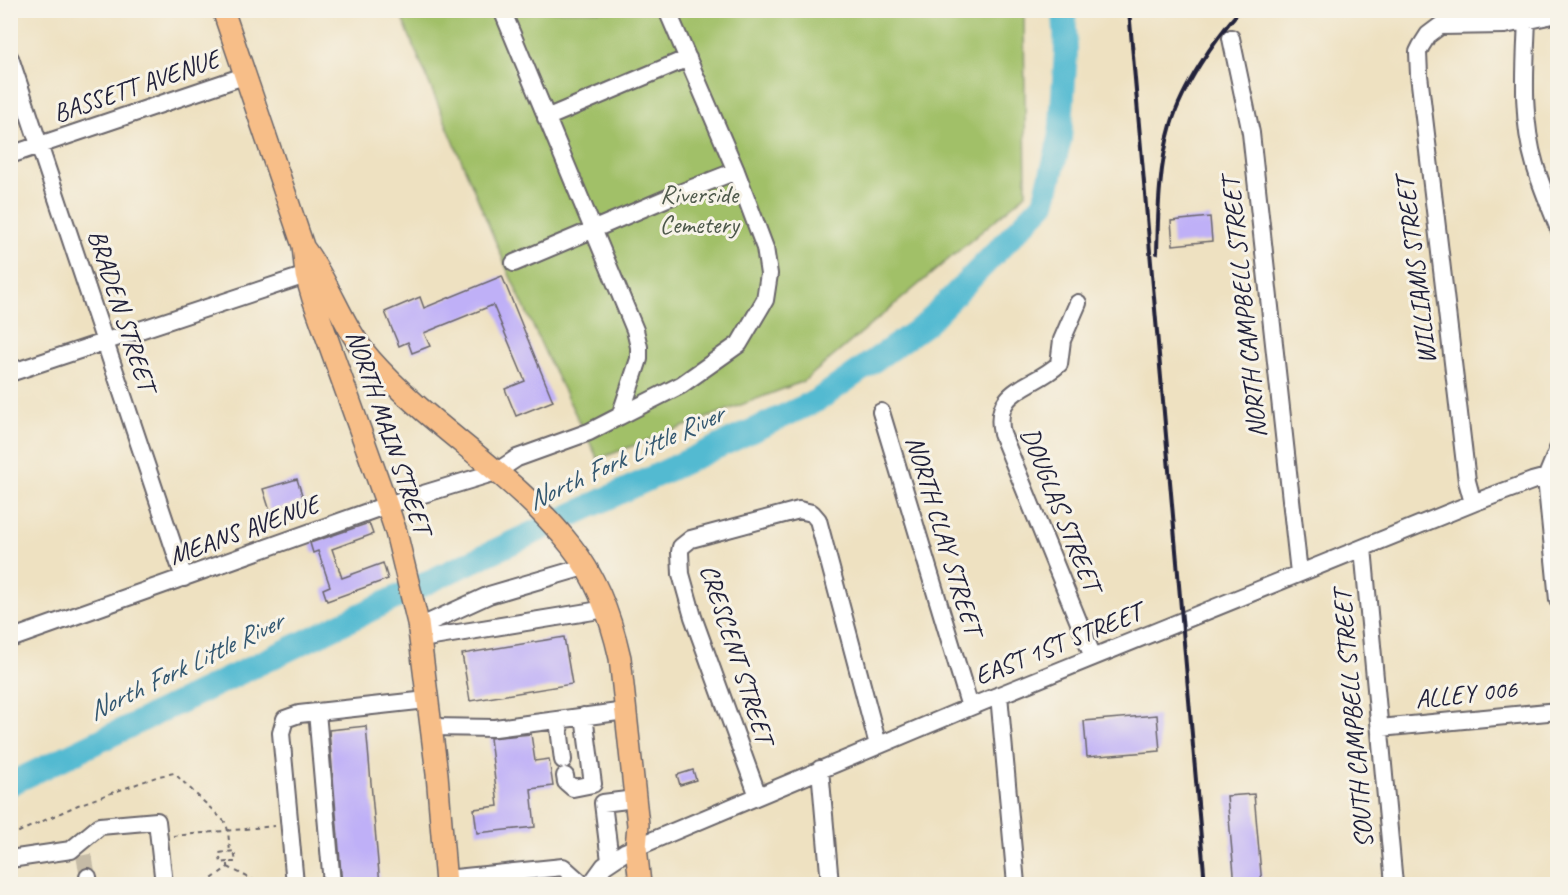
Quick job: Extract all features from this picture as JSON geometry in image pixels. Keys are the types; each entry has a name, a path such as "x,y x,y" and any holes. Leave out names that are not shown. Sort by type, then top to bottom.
{"main road":[{"name":"NORTH MAIN STREET","path":"223,10 303,246 306,275 387,505 404,563 419,630 431,727 445,882"},
{"path":"303,246 318,267 353,334 369,358 392,382 550,521 573,548 598,590 620,658 638,825 636,847 640,885"}],"street":[{"path":"502,10 635,330 639,359 620,416"},
{"name":"MEANS AVENUE","path":"10,639 387,505 503,478 517,458 542,447 589,432 681,385 739,344 765,300 768,274 765,248 736,171 668,10"},
{"path":"1557,14 1527,20 1526,100 1531,150 1557,227"},
{"name":"WILLIAMS STREET","path":"1473,503 1467,482 1418,51 1428,35 1440,26 1505,25 1527,20"},
{"name":"NORTH CAMPBELL STREET","path":"1231,38 1251,133 1299,573"},
{"name":"BRADEN STREET","path":"10,58 184,578"},
{"path":"546,118 688,58"},
{"name":"BASSETT AVENUE","path":"10,155 244,76"},
{"path":"514,263 736,171"},
{"path":"10,373 306,275"},
{"name":"DOUGLAS STREET","path":"1078,303 1062,340 1059,364 1009,397 1002,407 999,418 1002,434 1093,657"},
{"name":"NORTH CLAY STREET","path":"881,412 970,707"},
{"path":"1557,449 1552,476 1557,595"},
{"name":"EAST 1ST STREET","path":"591,885 610,861 636,847 878,745 1299,573 1473,503 1552,476"},
{"name":"CRESCENT STREET","path":"758,796 693,617 681,574 681,547 691,539 799,510 812,513 818,520 878,745"},
{"name":"SOUTH CAMPBELL STREET","path":"1363,548 1394,885"},
{"path":"419,630 489,595 584,567"},
{"path":"419,630 606,609"},
{"path":"999,695 1016,885"},
{"path":"295,885 281,732 285,720 299,714 427,700"},
{"path":"431,727 495,728 626,711"},
{"name":"ALLEY 006","path":"1380,728 1557,711"},
{"path":"317,712 332,885"},
{"path":"558,720 566,782 573,788 593,784 584,716"},
{"path":"820,769 830,885"},
{"path":"610,861 603,803 635,799"},
{"path":"10,859 83,848 100,826 157,821 164,885"},
{"path":"445,882 563,867 582,885"}],"path":[{"path":"10,836 78,805 159,776 174,773 226,823 230,852"},
{"path":"158,837 290,825"},
{"path":"205,885 228,865 236,862 234,851 219,853 221,863 228,865 261,885"}],"green space":[{"name":"Riverside Cemetery","path":"399,11 1024,11 1026,194 804,381 598,459 510,276"}],"building":[{"path":"1210,217 1212,241 1173,245 1171,221"},
{"path":"502,276 553,401 516,416 505,389 525,381 493,305 424,333 430,346 412,353 408,342 399,346 385,312 420,297 424,308"},
{"path":"297,479 304,501 270,511 263,489"},
{"path":"369,523 373,534 332,549 342,578 383,563 388,579 327,601 323,589 330,586 318,551 313,553 310,543"},
{"path":"564,637 572,684 470,701 462,654"},
{"path":"1157,715 1160,751 1087,757 1084,721"},
{"path":"366,726 380,885 342,885 329,730"},
{"path":"531,734 535,761 549,759 553,786 531,789 535,827 477,833 474,809 498,806 490,738"},
{"path":"693,770 696,780 680,785 677,775"},
{"path":"1254,794 1262,885 1235,885 1227,796"}],"waterway":[{"name":"North Fork Little River","path":"10,784 445,574 818,400 926,324 1044,203 1060,139 1066,51 1064,10"}],"tunnel":[{"path":"84,855 88,877"}],"railway":[{"path":"1129,10 1205,884"},
{"path":"1157,253 1162,172 1167,140 1176,110 1200,64 1240,10"}]}
